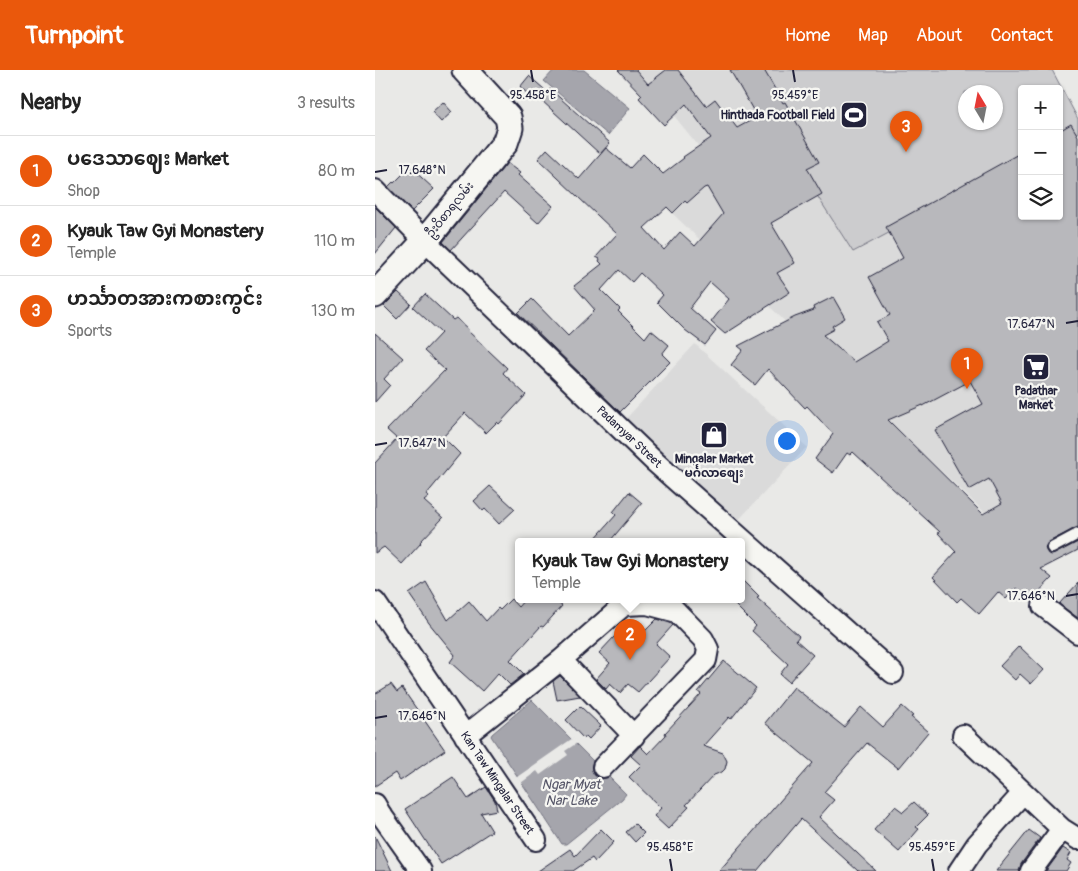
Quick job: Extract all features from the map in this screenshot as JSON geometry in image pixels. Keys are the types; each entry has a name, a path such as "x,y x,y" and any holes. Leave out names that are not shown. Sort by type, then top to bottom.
{"street":[{"name":"ဦးဝိစာရလမ်း","path":"375,295 425,241 505,143 510,128 507,117 465,70"},
{"name":"Padamyar Street","path":"375,190 425,241 655,462 741,538"},
{"name":"Padamyar Street","path":"745,542 893,673"},
{"path":"465,736 561,660 624,605 670,605 703,639 707,649 706,660 635,736 603,767"},
{"path":"1043,606 1078,633"},
{"name":"Kan Taw Mingalar Street","path":"377,610 536,840"},
{"path":"561,660 635,736"},
{"path":"963,735 1023,793 1070,834 1031,871"},
{"path":"959,871 977,844 1023,793"},
{"path":"375,804 380,814 421,871"}],"lane":[{"path":"1052,548 1078,534"}],"shaded area":[{"path":"637,70 737,70 1018,161 1018,220 1063,220 1063,140 1078,132 1078,526 1028,554 650,192 705,154"},
{"path":"737,70 1052,70 1060,85 1018,85 1018,164 853,252"},
{"path":"1063,91 1078,119 1078,132 1063,140"},
{"name":"Mingalar Market မင်္ဂလာစျေး","path":"695,344 807,447 732,527 621,424"}],"water":[{"path":"554,70 584,70 630,108 608,135 544,81"},
{"name":"Ngar Myat Nar Lake","path":"532,700 626,794 566,844 562,844 491,736"}],"pier":[{"path":"573,738 577,743 565,751 568,755 540,775 537,771 521,783 517,777"}],"building":[{"path":"618,70 636,70 648,84 666,70 678,70 706,106 715,99 737,128 757,117 730,70 764,70 783,103 785,102 819,162 807,168 822,194 771,223 795,263 777,273 790,292 725,334 711,322 729,299 710,282 690,308 716,331 705,345 685,330 657,302 663,295 640,273 632,282 619,270 601,290 620,309 618,311 645,338 651,330 669,345 662,354 670,362 620,412 518,313 532,299 568,336 595,310 574,286 602,264 599,261 600,259 596,257 617,234 538,159 547,149 579,179 606,148 630,168 643,154 663,174 683,157 711,138 686,104 664,125 639,98 642,95","holes":["707,187 723,214 695,246 680,232 664,250 644,228 667,207 673,213 685,201 687,203"]},
{"path":"529,76 544,89 535,100 520,87"},
{"path":"550,89 610,143 600,154 541,100"},
{"path":"443,102 452,112 441,122 432,112"},
{"path":"1071,124 1078,136 1078,527 1049,542 1045,548 1048,554 1052,555 1078,542 1078,550 1041,569 1052,578 1030,601 1016,588 1006,599 998,592 979,614 961,598 957,602 933,577 956,552 938,533 940,532 853,452 850,455 847,453 833,473 815,459 833,434 768,369 755,385 731,365 743,350 738,346 795,317 814,310 813,307 833,297 845,318 832,326 834,329 823,335 854,362 888,341 877,322 890,315 869,277 903,258 886,227 1018,154 1018,220 1063,220 1063,129","holes":["970,381 983,404 935,430 969,490 989,479 1002,503 983,514 888,420 923,406"]},
{"path":"507,163 520,173 518,175 553,206 538,223 504,192 451,250 443,242"},
{"path":"410,167 434,189 412,211 388,187"},
{"path":"375,207 396,228 375,254"},
{"path":"398,292 411,304 397,319 384,306"},
{"path":"425,294 453,320 456,318 507,368 503,373 526,395 499,424 497,422 486,433 465,413 443,437 460,454 426,495 429,497 424,501 443,518 402,564 384,547 375,553 375,463 397,439 387,430 445,370 424,351 441,333 413,307"},
{"path":"375,333 403,358 384,379 390,385 375,402"},
{"path":"490,486 515,509 499,524 485,509 483,511 474,501"},
{"path":"629,492 642,503 613,538 596,538 616,515 613,512"},
{"path":"426,582 448,620 469,601 486,621 498,608 500,610 511,599 518,607 522,603 558,603 562,606 510,660 524,674 510,685 498,673 482,691 450,662 455,655 409,594"},
{"path":"745,583 759,597 757,598 799,636 796,640 813,655 789,682 780,674 788,664 752,631 756,626 733,603 745,603"},
{"path":"1078,583 1078,618 1059,604"},
{"path":"657,619 673,625 656,644 670,657 638,692 628,684 620,693 610,684 606,689 596,679 610,663 599,653 630,620 644,632"},
{"path":"1019,646 1044,670 1031,684 1020,674 1015,680 1000,666"},
{"path":"724,661 756,688 731,719 729,717 703,746 723,753 727,761 725,769 714,775 686,805 689,807 668,829 654,816 661,808 629,777 641,765 631,756 640,746 648,754 701,694 698,692"},
{"path":"560,676 580,696 557,700 553,681"},
{"path":"391,684 397,692 402,688 445,750 400,781 395,773 375,786 375,694"},
{"path":"794,687 844,727 861,707 883,727 902,706 928,732 898,768 867,743 824,792 834,800 819,817 876,871 858,871 801,819 757,871 719,871 813,763 765,723"},
{"path":"580,706 601,726 589,739 586,736 584,739 566,720"},
{"path":"453,777 468,799 486,787 495,801 497,810 481,813 492,831 441,864 405,809"},
{"path":"914,802 928,815 916,827 919,829 899,852 874,830 895,806 903,812"},
{"path":"635,824 644,833 635,842 626,832"},
{"path":"601,829 614,842 595,862 592,858 573,871 538,871 570,849 575,856"},
{"path":"1029,830 1040,838 1021,864 1019,871 996,871"},
{"path":"375,836 392,871 375,871"},
{"path":"1063,848 1071,853 1067,860 1071,863 1066,871 1046,871"}],"place":[{"name":"Hinthada Football Field","path":"854,115"},
{"name":"ဟင်္သာတအားကစားကွင်း","path":"906,152"},
{"name":"Padathar Market","path":"1036,367"},
{"name":"ပဒေသာဈေး Market","path":"967,389"},
{"name":"Mingalar Market မင်္ဂလာစျေး","path":"714,435"},
{"name":"Kyauk Taw Gyi Monastery","path":"630,660"}]}
